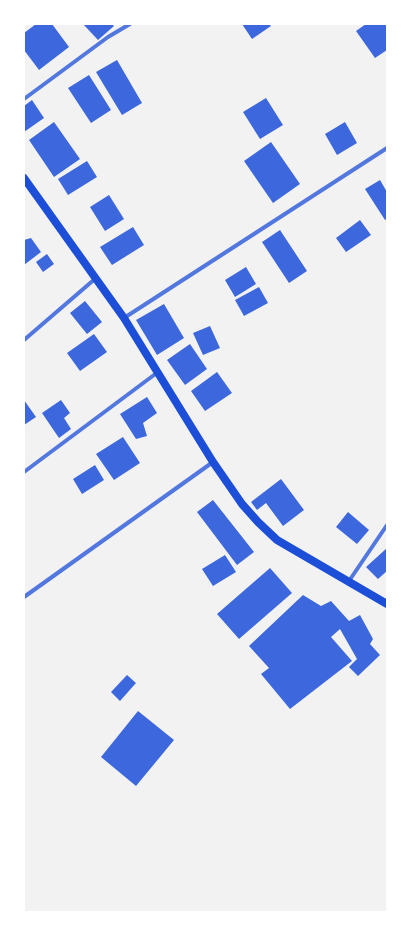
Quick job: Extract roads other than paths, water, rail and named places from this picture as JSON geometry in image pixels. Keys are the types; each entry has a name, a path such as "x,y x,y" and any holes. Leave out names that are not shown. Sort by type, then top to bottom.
{"main road":[{"path":"24,178 124,318 213,462 242,504 277,540 387,604"}],"street":[{"path":"24,99 108,37 130,24"},
{"path":"124,318 387,148"},
{"path":"24,340 96,278"},
{"path":"24,472 158,372"},
{"path":"24,597 213,462"},
{"path":"349,582 387,525"}]}
